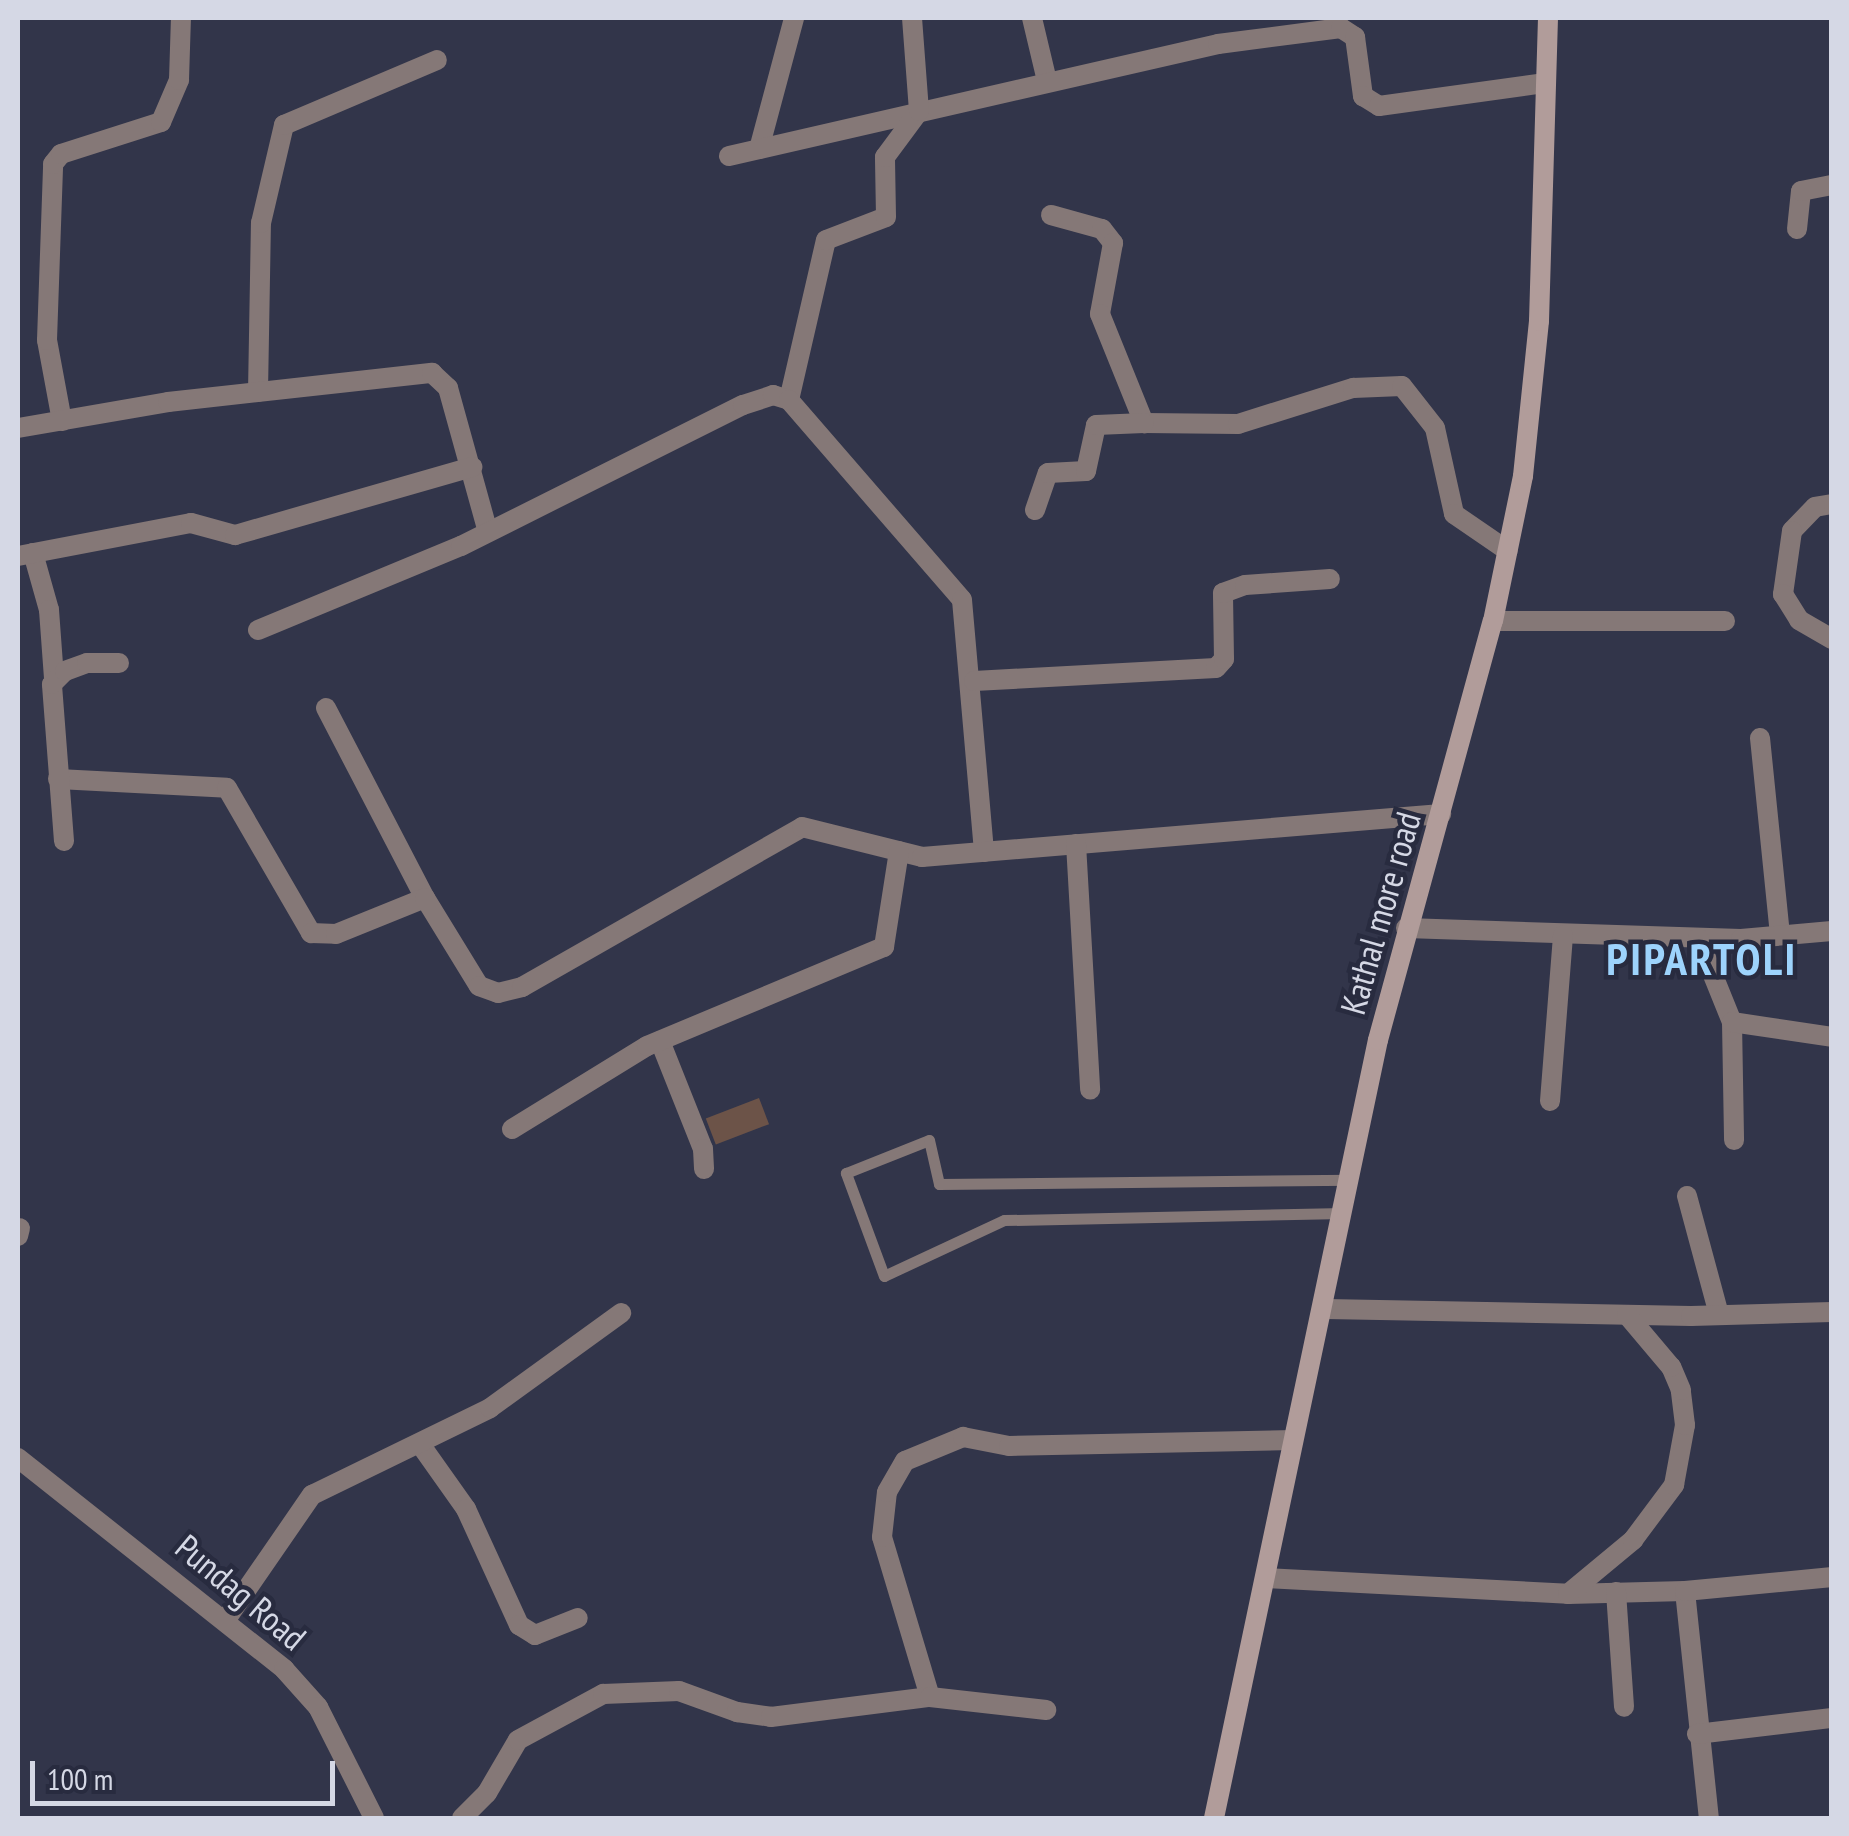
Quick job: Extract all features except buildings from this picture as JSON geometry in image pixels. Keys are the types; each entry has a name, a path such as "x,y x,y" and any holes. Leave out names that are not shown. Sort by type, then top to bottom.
{"main road":[{"name":"Kathal more road","path":"1214,1818 1406,928 1442,814 1508,551 1539,320 1548,18"}],"street":[{"path":"62,420 46,340 54,164 73,149 161,122 179,80 181,18"},
{"path":"759,149 794,18"},
{"path":"789,400 821,251 831,236 886,216 885,157 919,111 912,18"},
{"path":"1032,18 1047,81"},
{"path":"729,156 1218,44 1341,28 1355,37 1363,96 1374,105 1545,83"},
{"path":"258,392 262,224 284,125 437,60"},
{"path":"1797,229 1801,192 1832,184"},
{"path":"1051,216 1102,230 1113,243 1100,314 1144,423"},
{"path":"18,428 258,392 432,373 448,388 488,532"},
{"path":"1035,510 1048,472 1086,471 1096,426 1238,424 1353,388 1402,386 1435,428 1454,514 1508,551"},
{"path":"258,630 488,532 758,399 789,400 962,600 974,681 984,852"},
{"path":"64,841 49,610 25,555 192,523 235,535 472,468"},
{"path":"1832,504 1815,508 1792,531 1782,594 1799,620 1832,639"},
{"path":"974,681 1216,668 1224,659 1223,593 1244,585 1330,579"},
{"path":"1493,621 1725,622"},
{"path":"54,678 87,663 119,664"},
{"path":"326,708 425,898 479,986 498,994 522,987 802,827 922,857 1442,814"},
{"path":"1760,738 1780,935"},
{"path":"58,779 227,788 304,926 316,935 336,934 425,898"},
{"path":"1076,844 1090,1090"},
{"path":"512,1129 660,1041 884,947 899,850"},
{"path":"1406,928 1698,938 1832,930"},
{"path":"1550,1101 1563,936"},
{"path":"1698,938 1732,1022 1734,1140"},
{"path":"1732,1022 1832,1038"},
{"path":"660,1041 703,1149 704,1169"},
{"path":"1687,1196 1720,1316"},
{"path":"1326,1308 1720,1316 1832,1312"},
{"path":"227,1618 312,1495 490,1408 621,1313"},
{"path":"1568,1594 1633,1540 1674,1485 1684,1425 1680,1390 1672,1367 1627,1315"},
{"path":"930,1697 882,1537 888,1492 906,1461 963,1437 1009,1446 1293,1440"},
{"path":"420,1444 466,1509 519,1625 535,1634 578,1618"},
{"name":"Pundag Road","path":"18,1458 227,1618 318,1708 374,1818"},
{"path":"1266,1578 1568,1594 1684,1591 1832,1577"},
{"path":"1684,1591 1709,1818"},
{"path":"1616,1592 1624,1707"},
{"path":"462,1818 487,1793 518,1740 603,1694 679,1690 737,1712 781,1717 930,1697 1046,1710"},
{"path":"1697,1734 1832,1718"}],"lane":[{"path":"1345,1213 1004,1220 884,1276 846,1173 930,1140 938,1184 1352,1180"}],"district":[{"name":"PIPARTOLI","path":"1702,959"}]}
